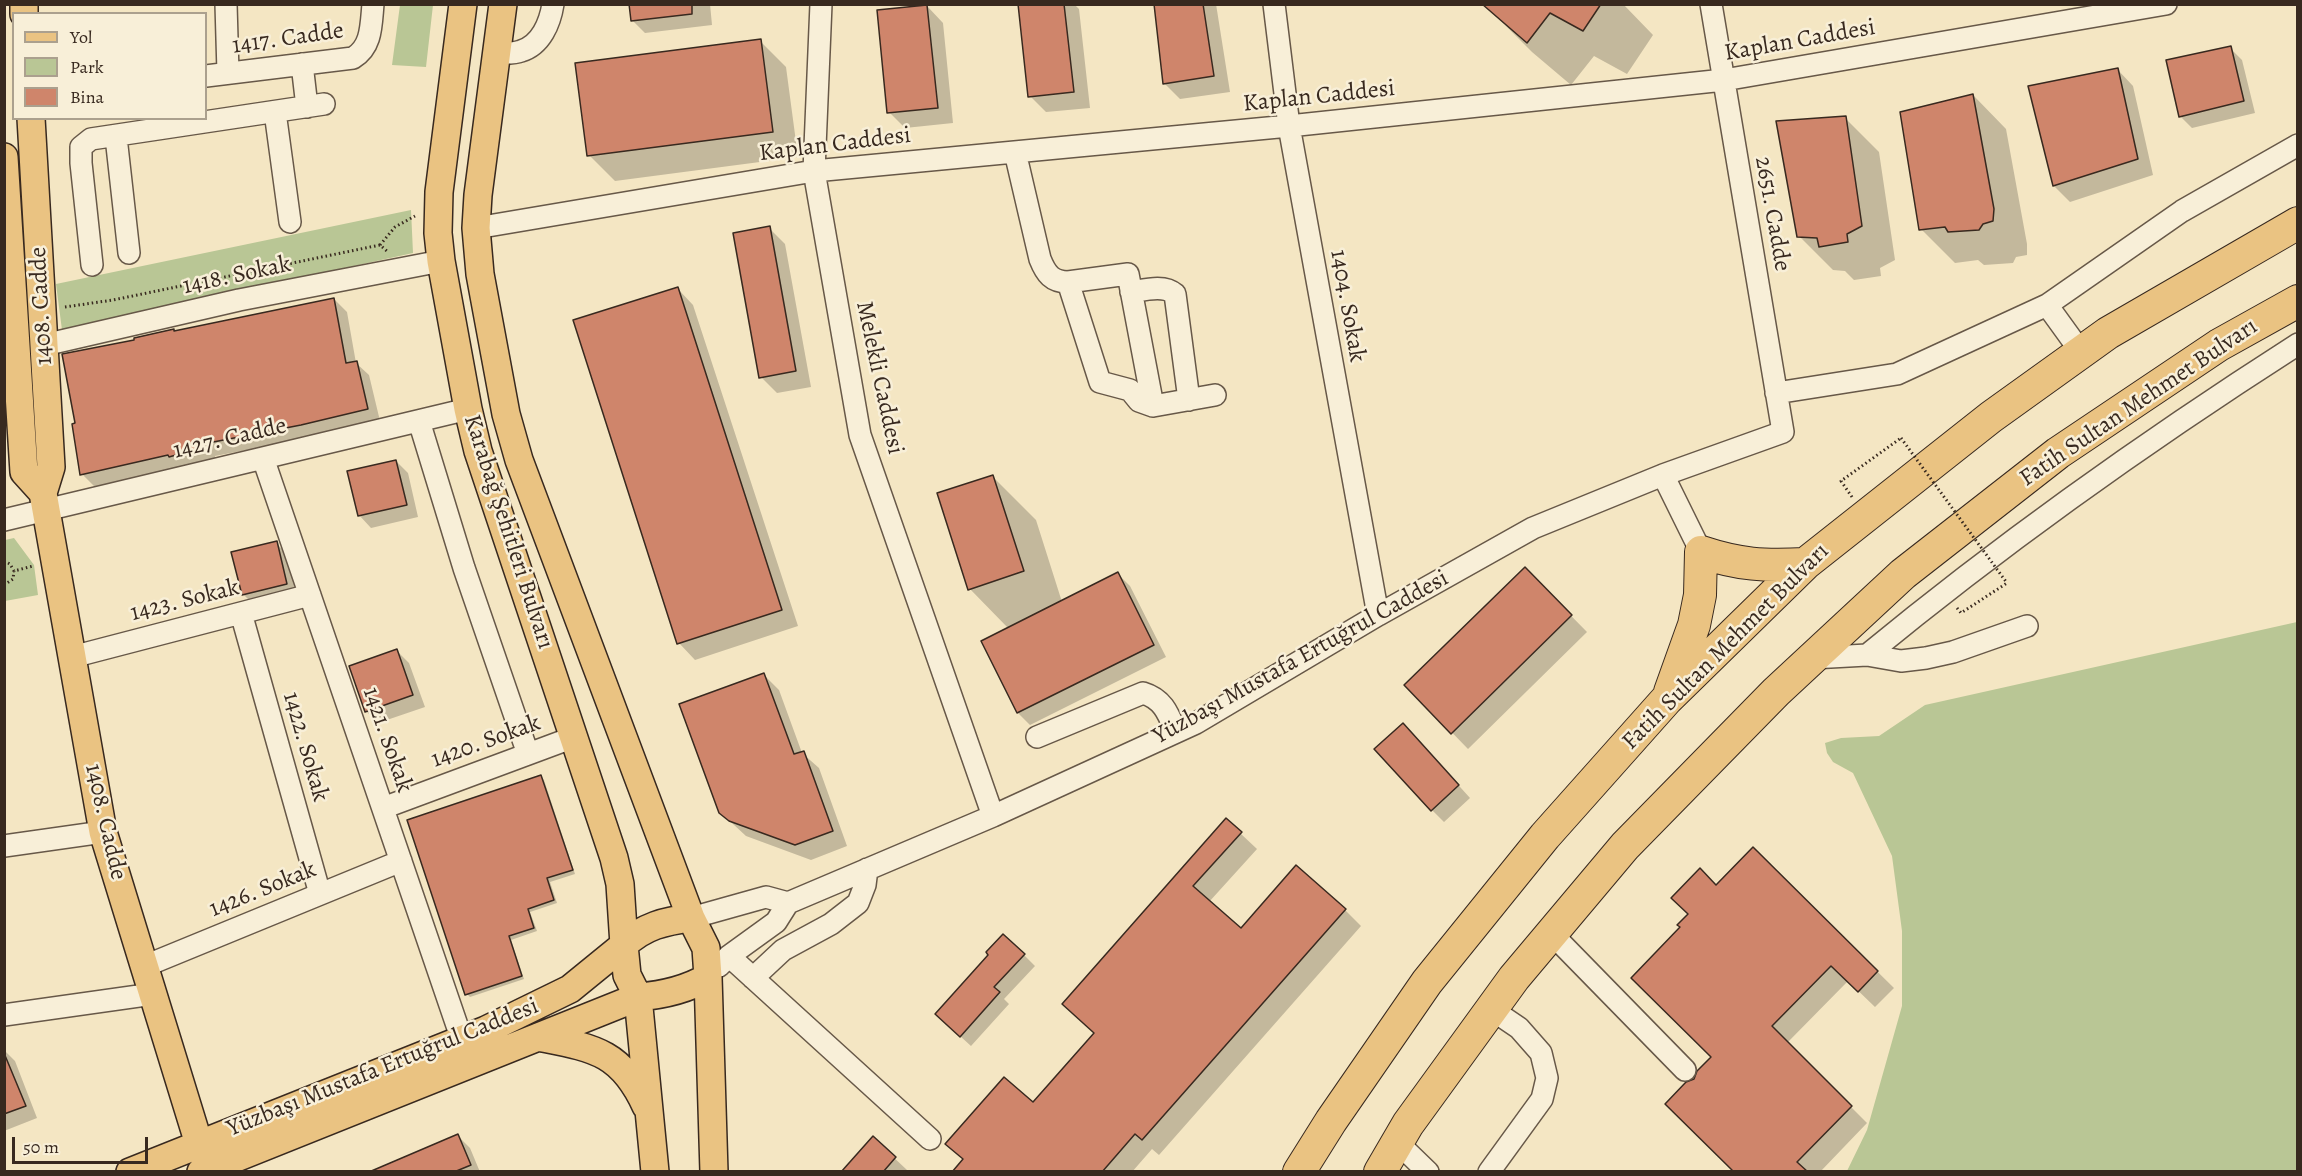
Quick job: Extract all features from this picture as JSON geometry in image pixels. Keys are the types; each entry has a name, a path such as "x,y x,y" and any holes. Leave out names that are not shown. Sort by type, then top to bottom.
{"highway":[{"name":"Fatih Sultan Mehmet Bulvarı","path":"1299,1172 1331,1120 1427,982 1545,836 1667,699 1805,564 1991,417 2108,333 2298,223"},
{"name":"Fatih Sultan Mehmet Bulvarı","path":"1381,1171 1408,1124 1514,978 1551,933 1625,846 1812,658 1904,574 2058,453 2219,345 2294,309"},
{"path":"1667,699 1694,625 1700,595 1701,552 1751,565 1805,564"}],"main road":[{"name":"Karabağ Şehitleri Bulvarı","path":"463,4 438,214 441,261 478,451 614,858 620,884 627,975 639,997 655,1172"},
{"name":"Karabağ Şehitleri Bulvarı","path":"503,4 478,195 476,228 480,274 511,437 691,918 706,948 714,1172"},
{"name":"1408. Cadde","path":"31,120 51,467 44,501 104,832 200,1144"},
{"name":"1408. Cadde","path":"4,157 12,403 24,472 44,501"},
{"path":"624,945 635,934 646,928 691,918"},
{"name":"Yüzbaşı Mustafa Ertuğrul Caddesi","path":"130,1172 462,1040 570,989 624,945"},
{"path":"639,997 686,988 708,977"},
{"name":"Yüzbaşı Mustafa Ertuğrul Caddesi","path":"201,1172 639,997"},
{"path":"538,1037 596,1051 615,1061 629,1075 651,1116"}],"street":[{"path":"226,4 228,73"},
{"name":"1417. Cadde","path":"207,76 353,58 363,52 368,42 373,4"},
{"path":"496,53 522,51 538,41 551,20 553,4"},
{"name":"Melekli Caddesi","path":"821,4 814,171 860,435 993,816"},
{"name":"1404. Sokak","path":"1274,4 1289,126 1378,615"},
{"name":"2651. Cadde","path":"1711,4 1783,432"},
{"name":"Kaplan Caddesi","path":"476,228 814,171 1289,126 1724,80 2166,4"},
{"path":"92,265 81,147 91,139 316,106 302,64"},
{"path":"275,112 290,222"},
{"path":"116,136 129,253"},
{"path":"1776,393 1897,374 2047,305 2182,211 2298,145"},
{"path":"1015,152 1040,259 1046,274 1058,282 1128,274 1153,406"},
{"name":"1418. Sokak","path":"44,345 239,300 441,261"},
{"path":"1068,282 1100,382 1130,390 1139,401 1153,406 1215,395"},
{"path":"1131,292 1155,288 1170,290 1175,294 1189,400"},
{"path":"2047,305 2081,352"},
{"path":"1867,655 1963,578 2074,495 2165,430 2298,344"},
{"name":"1427. Cadde","path":"4,520 44,501 263,458 468,409"},
{"path":"419,421 464,568 528,754"},
{"name":"Yüzbaşı Mustafa Ertuğrul Caddesi","path":"788,903 993,816 1196,723 1378,615 1533,528 1663,475 1783,432"},
{"name":"1421. Sokak","path":"263,458 462,1040"},
{"path":"1663,475 1701,552"},
{"name":"1423. Sokak","path":"72,657 310,595"},
{"name":"1422. Sokak","path":"242,613 320,894"},
{"path":"1812,658 1867,655 1901,661 1926,658 1953,652 2027,626"},
{"path":"1037,737 1143,693 1156,697 1168,713 1176,732"},
{"name":"1420. Sokak","path":"383,808 574,737"},
{"path":"4,846 104,832"},
{"name":"1426. Sokak","path":"145,966 400,861"},
{"path":"753,978 783,950 831,924 858,903 865,885 867,869"},
{"path":"691,918 766,897 788,903 777,922 729,956 708,977"},
{"path":"1551,933 1685,1070"},
{"path":"729,956 930,1139"},
{"path":"4,1015 153,994"},
{"path":"1489,1172 1542,1099 1547,1078 1540,1053 1519,1028 1491,1009"},
{"path":"1397,1142 1428,1172"}],"path":[{"path":"42,308 113,300 380,245 395,227 417,216 438,214"},
{"path":"380,245 406,268"},
{"path":"1841,481 1902,438 2007,583 1961,613"},
{"path":"4,561 10,564 14,571 11,582 4,585"},
{"path":"14,571 55,561"}],"green space":[{"path":"400,5 433,5 426,67 392,65"},
{"path":"411,210 413,253 62,330 56,284"},
{"path":"14,538 34,565 38,595 5,601 5,540"},
{"path":"2297,622 2297,1171 1847,1171 1867,1130 1902,1006 1902,931 1892,856 1853,773 1833,762 1827,753 1825,743 1841,738 1879,736 1925,705"}],"building":[{"path":"629,4 692,4 692,14 631,21"},
{"path":"1018,4 1064,4 1074,92 1028,97"},
{"path":"1154,4 1203,4 1214,76 1163,84"},
{"path":"1482,4 1601,4 1583,31 1550,13 1527,43"},
{"path":"927,5 938,108 887,113 877,10"},
{"path":"761,39 773,132 587,156 575,63"},
{"path":"2231,46 2244,101 2179,117 2166,60"},
{"path":"2118,68 2138,159 2053,186 2028,86"},
{"path":"1973,94 1994,209 1993,221 1983,224 1979,230 1948,232 1945,227 1919,230 1900,112"},
{"path":"1846,116 1862,226 1847,234 1848,242 1819,247 1817,238 1797,237 1776,121"},
{"path":"770,226 796,371 759,378 733,233"},
{"path":"678,287 782,610 677,644 573,320"},
{"path":"334,298 346,363 357,361 368,409 203,444 204,447 169,457 168,455 80,475 72,424 75,423 62,354 134,340 134,338 174,329 174,331"},
{"path":"396,460 407,505 358,516 347,471"},
{"path":"993,475 1024,571 968,590 937,493"},
{"path":"277,541 287,584 242,595 231,552"},
{"path":"1525,567 1572,615 1451,734 1404,685"},
{"path":"1118,572 1154,645 1017,713 981,641"},
{"path":"397,649 413,695 365,712 349,666"},
{"path":"764,673 794,754 804,751 833,831 795,845 729,821 719,813 679,704"},
{"path":"1403,723 1459,785 1431,811 1374,749"},
{"path":"541,775 573,870 547,878 554,900 528,909 534,928 509,936 522,976 465,995 407,820"},
{"path":"1226,818 1242,832 1193,886 1241,928 1296,865 1346,909 1142,1140 1135,1134 1102,1172 952,1172 963,1159 945,1144 1004,1077 1033,1102 1094,1033 1062,1004"},
{"path":"1753,847 1878,971 1858,992 1831,966 1772,1026 1852,1106 1797,1162 1808,1172 1734,1172 1665,1104 1686,1082 1694,1079 1697,1071 1711,1057 1631,978 1680,927 1677,925 1688,914 1671,898 1700,868 1716,885"},
{"path":"1003,934 1025,954 994,987 1000,992 960,1037 935,1014 988,955 986,952"},
{"path":"4,1053 26,1106 4,1114"},
{"path":"458,1134 471,1165 454,1172 369,1172"},
{"path":"873,1136 896,1157 883,1172 841,1172"}]}
